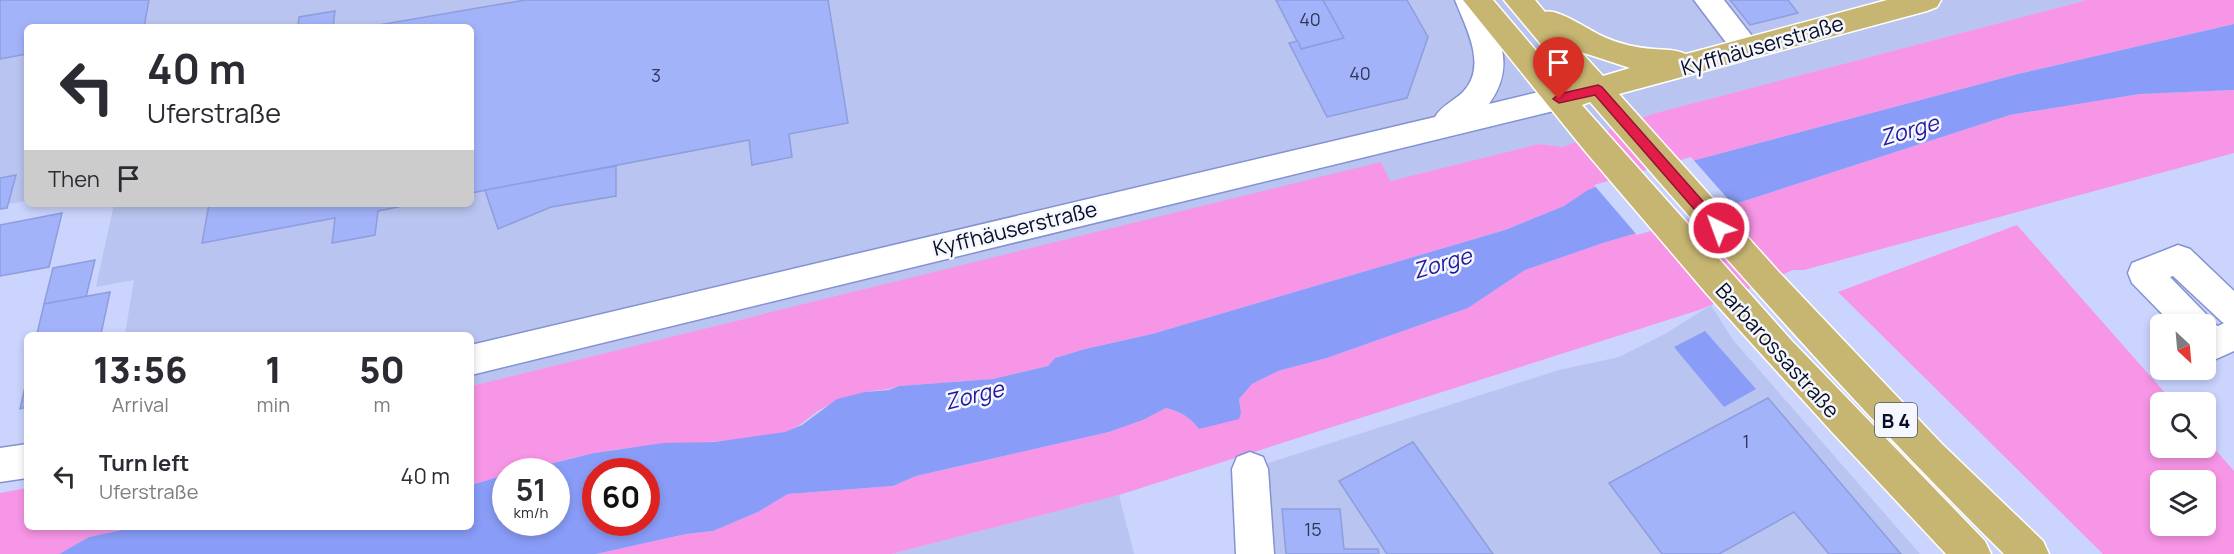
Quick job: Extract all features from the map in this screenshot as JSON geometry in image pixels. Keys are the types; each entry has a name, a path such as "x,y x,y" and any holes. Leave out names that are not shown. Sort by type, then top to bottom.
{"main road":[{"name":"Barbarossastraße","path":"1477,0 1590,137 1729,297 1894,476 1972,554"},
{"name":"Kyffhäuserstraße","path":"1559,99 1739,52 1893,4 1927,0"},
{"name":"Barbarossastraße","path":"1522,3 1625,124 1766,281 1929,456 2030,554"},
{"name":"B 4","path":"1522,3 1569,34 1621,57 1670,62 1739,52"}],"street":[{"path":"1440,125 1470,106 1479,97 1488,74 1489,51 1469,0"},
{"path":"1708,0 1739,52"},
{"name":"Kyffhäuserstraße","path":"474,359 1440,125 1559,99"},
{"path":"2184,314 2144,273 2178,259 2234,312"},
{"path":"2216,344 2234,334"},
{"path":"0,465 24,461"},
{"path":"1250,469 1255,554"}],"shaded area":[{"path":"0,0 2087,0 1652,114 1563,147 1539,144 1390,181 1380,163 474,385 474,332 125,332 134,280 96,287 113,207 474,207 474,24 24,24 24,201 0,205"},
{"path":"2087,0 2234,0 2234,24 2018,74 1602,185 1564,206 1505,230 1152,334 1085,349 1055,358 1048,366 993,379 899,386 868,392 825,407 788,431 759,437 618,449 570,459 492,458 492,479 474,484 474,385 1381,162 1390,181 1539,144 1563,147 1652,114"},
{"path":"2234,90 2234,153 1804,270 1793,270 1699,310 1119,495 891,554 596,554 686,534 713,531 758,512 788,494 893,486 916,476 1109,432 1143,420 1166,408 1185,416 1200,429 1241,413 1239,399 1252,384 1278,371 1327,358 1468,308 1525,270 1603,243 1738,203 2010,115 2140,94"},
{"path":"2017,225 2150,376 2150,380 2154,380 2164,392 2150,392 2150,458 2216,458 2216,451 2234,471 2234,554 2103,554 1838,292"},
{"path":"1711,305 1733,340 1920,554 1255,554 1250,469 1559,370 1619,357 1665,334"},
{"path":"24,489 24,530 122,530 89,537 59,554 0,554 0,493"},
{"path":"1119,495 1134,554 891,554"}],"water":[{"name":"Zorge","path":"2234,24 2234,90 2140,94 2010,115 1738,203 1603,243 1525,270 1468,308 1327,358 1278,371 1252,384 1239,399 1241,413 1239,419 1199,429 1185,416 1166,408 1143,420 1109,432 916,476 893,486 788,494 758,512 713,531 686,534 596,554 59,554 89,537 122,530 474,530 474,484 492,479 492,536 570,536 570,459 663,443 714,442 785,432 802,425 837,399 865,392 889,390 899,386 993,379 1048,366 1055,358 1085,349 1152,334 1505,230 1564,206 1588,190 2018,74"},
{"path":"1705,331 1756,389 1724,407 1674,347"}],"pier":[{"path":"1691,157 1735,207 1637,235 1594,185"}],"building":[{"path":"0,0 149,0 145,24 24,24 24,55 0,59"},
{"path":"525,0 828,0 848,123 789,134 792,157 752,165 749,140 474,192 474,24 385,24"},
{"path":"1276,0 1323,0 1344,38 1301,49"},
{"path":"1323,0 1407,0 1428,37 1407,98 1327,117 1289,43 1298,41 1301,49 1344,38"},
{"path":"1730,0 1788,0 1798,13 1750,25"},
{"path":"335,11 333,24 298,24 299,17"},
{"path":"616,166 616,196 551,207 498,229 485,190"},
{"path":"16,175 7,208 0,209 0,178"},
{"path":"208,207 398,207 378,211 375,235 332,243 335,218 202,243"},
{"path":"62,213 49,267 0,276 0,225"},
{"path":"95,260 86,297 44,304 53,268"},
{"path":"110,292 101,332 37,332 44,304"},
{"path":"24,391 24,408 20,409"},
{"path":"1768,398 1901,554 1829,554 1794,512 1719,554 1662,554 1609,483"},
{"path":"1413,442 1493,554 1387,554 1339,481"},
{"path":"1282,509 1340,509 1344,549 1378,549 1379,554 1286,554"}],"route":[{"path":"1559,99 1598,90 1625,124 1719,228"}]}
